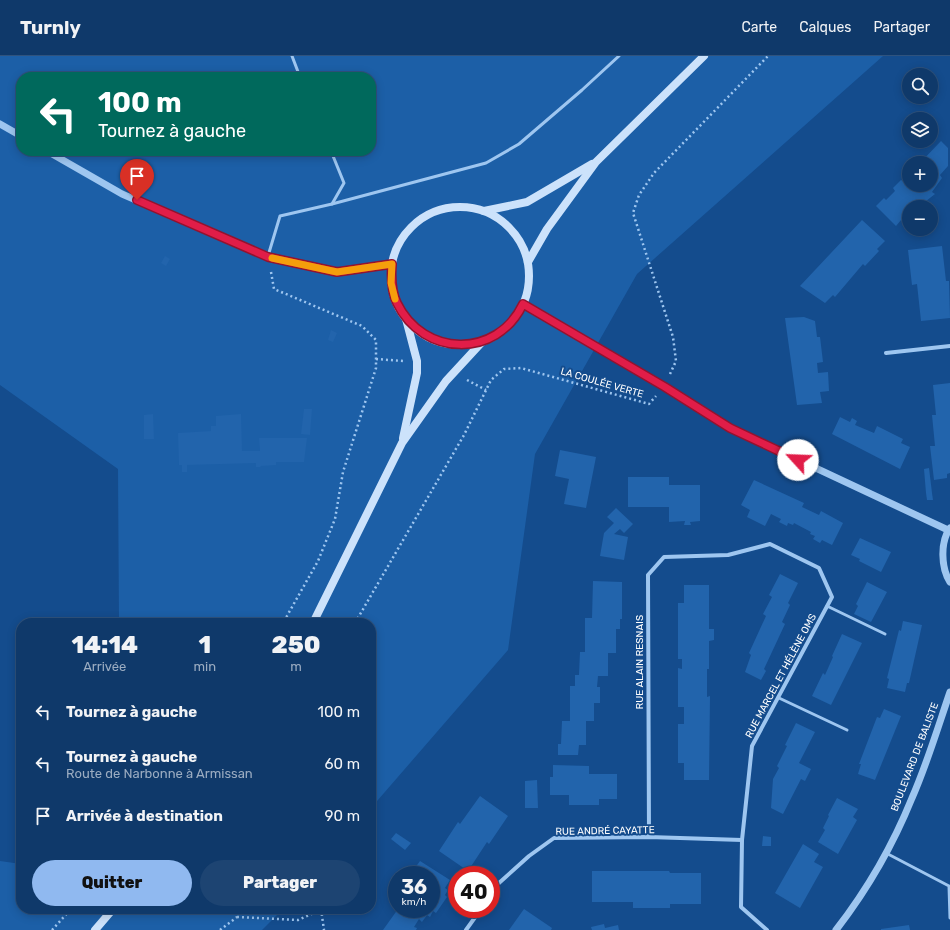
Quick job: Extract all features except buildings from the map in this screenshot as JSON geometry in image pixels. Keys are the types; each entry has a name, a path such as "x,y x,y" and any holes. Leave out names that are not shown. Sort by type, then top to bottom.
{"main road":[{"path":"528,262 547,229 596,162 704,56"},
{"path":"484,210 528,202 596,162"},
{"path":"402,443 417,373 417,361 406,319 396,302 391,283 392,264 402,238 422,218 442,209 463,206 484,210 504,222 520,240 528,262 530,277 526,298 517,316 502,331 482,342 461,346 440,342 421,333 406,319"},
{"path":"315,618 402,443 446,381 482,342"},
{"path":"95,930 109,914"}],"street":[{"path":"0,124 16,133"},
{"path":"56,156 122,194 268,257 337,272 392,264"},
{"path":"523,304 665,387 730,428 949,529 942,553 946,576 950,582"},
{"path":"886,353 950,346"},
{"name":"RUE MARCEL ET HÉLÈNE OMS","path":"728,555 770,544 819,568 832,597 752,746 742,840 741,907 767,930"},
{"name":"RUE ALAIN RESNAIS","path":"649,837 648,575 664,557 728,555"},
{"name":"BOULEVARD DE BALISTE","path":"836,930 858,901 886,853 912,798 950,692"},
{"name":"RUE ANDRÉ CAYATTE","path":"500,882 529,856 554,838 649,837 742,840"},
{"path":"466,930 475,918"}],"lane":[{"path":"292,56 298,72"},
{"path":"268,257 280,216 332,204 486,163 519,144 619,56"},
{"path":"332,204 344,182 333,156"},
{"path":"827,606 885,634"},
{"path":"779,698 847,730"},
{"path":"886,853 949,885 950,918"}],"path":[{"name":"LA COULÉE VERTE","path":"358,618 464,435 491,380 504,369 521,368 649,404 665,387 676,361 673,337 633,213 639,194 654,174 768,56"},
{"path":"268,257 274,289 362,326 376,340 376,368 344,472 335,519 318,562 286,618"},
{"path":"52,930 66,914"},
{"path":"220,930 237,917 238,914"},
{"path":"237,917 298,920 311,914"},
{"path":"322,914 324,930"}],"shaded area":[{"path":"0,56 883,56 637,274 535,454 508,650 376,802 376,618 119,618 118,469 0,385"},
{"path":"0,861 16,863 16,914 278,914 262,930 0,930"}],"slow traffic":[{"path":"272,258 337,272 392,264 391,283 395,299"}],"route":[{"path":"137,200 268,257 337,272 392,264 391,283 396,302 406,319 421,333 440,342 461,346 482,342 502,331 517,316 523,304 665,387 730,428 798,460"}]}
